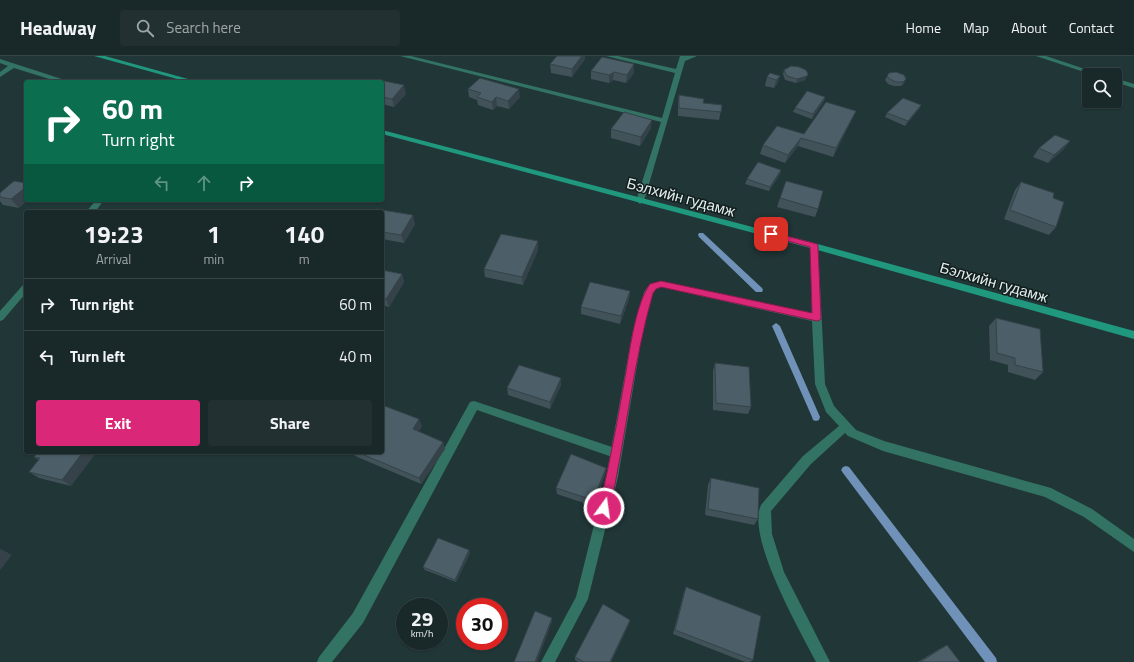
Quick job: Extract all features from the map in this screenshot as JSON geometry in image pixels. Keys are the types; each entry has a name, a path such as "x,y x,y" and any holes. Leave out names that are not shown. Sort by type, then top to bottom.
{"main road":[{"path":"97,56 188,80"},
{"name":"Бэлхийн гудамж","path":"384,133 814,246 1134,335"}],"street":[{"path":"403,56 666,121"},
{"path":"609,56 679,72"},
{"path":"640,201 666,121 682,58 694,56"},
{"path":"1039,56 1082,69"},
{"path":"0,61 60,80"},
{"path":"0,75 13,65"},
{"path":"1122,82 1134,86"},
{"path":"92,210 98,202"},
{"path":"814,246 820,384 830,409 852,433 883,446 1047,492 1088,512 1134,546"},
{"path":"548,662 582,599 612,477 615,453 638,330 649,292 653,286 661,284 817,318"},
{"path":"0,317 24,289"},
{"path":"324,662 358,618 474,405 615,453"},
{"path":"823,662 778,574 766,534 765,509 807,460 846,426"}],"building":[{"path":"557,56 582,56 572,69 550,64"},
{"path":"602,57 634,64 627,75 614,72 609,75 591,71"},
{"path":"791,66 806,70 808,74 807,76 797,79 787,76 784,70"},
{"path":"896,72 904,75 906,79 903,82 896,82 887,76 889,73"},
{"path":"770,73 780,76 776,80 767,77"},
{"path":"480,78 519,89 508,101 496,97 492,102 477,97 481,93 468,89"},
{"path":"384,81 404,85 392,99 384,97"},
{"path":"807,91 825,97 813,114 795,108"},
{"path":"679,95 704,99 703,103 722,105 721,112 679,108"},
{"path":"903,98 921,105 908,121 887,113"},
{"path":"826,102 856,111 836,148 801,138 788,155 763,145 777,126 804,134"},
{"path":"624,112 652,120 641,137 611,129"},
{"path":"1055,135 1070,141 1054,155 1039,148"},
{"path":"758,162 781,170 770,187 747,179"},
{"path":"14,181 24,183 24,189 11,199 0,197 0,193"},
{"path":"786,181 823,191 818,209 780,198"},
{"path":"1021,182 1054,193 1053,198 1064,202 1056,227 1010,210"},
{"path":"384,210 413,215 401,235 384,232"},
{"path":"501,234 538,241 522,277 484,269"},
{"path":"384,270 402,274 386,299 384,298"},
{"path":"590,282 630,291 621,316 581,307"},
{"path":"996,318 1040,329 1043,372 1015,365 1015,358 997,353"},
{"path":"715,363 749,367 751,407 716,403"},
{"path":"519,365 561,378 550,402 507,388"},
{"path":"384,406 419,419 413,429 443,442 419,478 362,454 384,454"},
{"path":"36,454 82,454 62,480 29,472 40,458 34,457"},
{"path":"571,454 606,468 593,500 556,488"},
{"path":"711,478 759,488 758,519 708,509"},
{"path":"438,538 469,550 455,580 423,567"},
{"path":"686,587 761,616 753,660 675,630"},
{"path":"603,604 630,620 610,662 584,662 575,657"},
{"path":"535,611 552,618 535,662 514,662"},
{"path":"947,645 960,662 920,662"}],"waterway":[{"path":"701,235 759,290"},
{"path":"776,326 816,417"},
{"path":"846,470 992,662"}],"route":[{"path":"604,508 612,477 615,453 638,330 649,292 653,286 661,284 817,318 814,246 771,234"}]}
